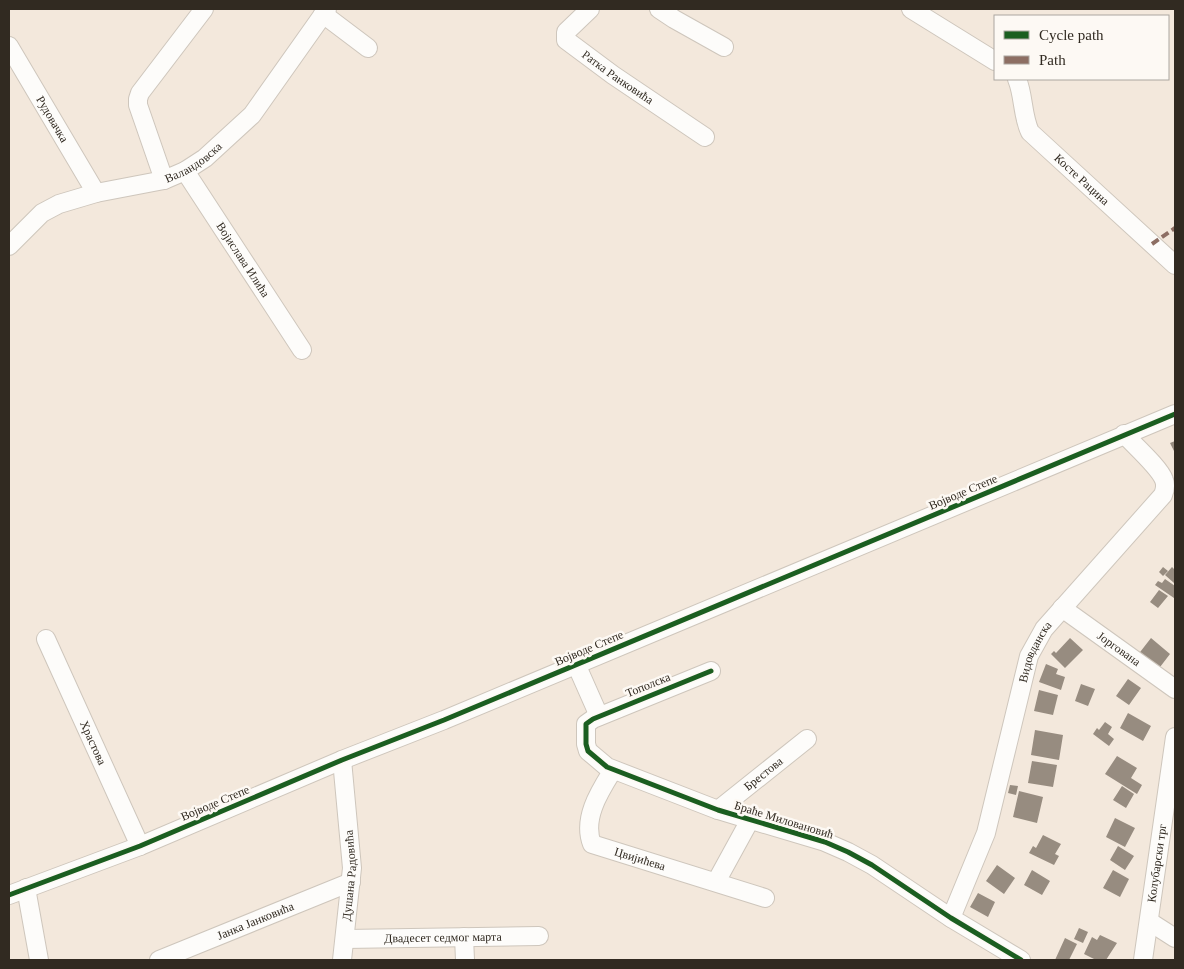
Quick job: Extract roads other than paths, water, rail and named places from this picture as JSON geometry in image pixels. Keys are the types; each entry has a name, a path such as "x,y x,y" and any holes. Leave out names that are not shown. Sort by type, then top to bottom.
{"street":[{"path":"164,180 138,105 138,99 204,9"},
{"name":"Ратка Ранковића","path":"590,9 566,32 566,40 613,75 705,137"},
{"path":"659,9 674,20 724,47"},
{"path":"911,9 994,60"},
{"path":"325,12 368,48"},
{"name":"Валандовска","path":"10,242 42,213 59,204 96,193 164,180 184,171 205,158 252,115 325,12"},
{"name":"Рудовачка","path":"9,46 96,193"},
{"name":"Косте Рацина","path":"1016,80 1022,92 1026,124 1030,132 1175,265"},
{"name":"Војислава Илића","path":"184,171 302,350"},
{"name":"Војводе Степе","path":"9,895 140,846 342,760 444,720 1175,414"},
{"name":"Видовданска","path":"951,918 986,833 1029,656 1044,629 1163,495 1166,488 1164,479 1159,471 1124,434"},
{"name":"Јоргована","path":"1062,608 1175,689"},
{"name":"Храстова","path":"46,639 140,846"},
{"path":"576,664 596,717"},
{"name":"Тополска","path":"596,717 711,671"},
{"name":"Браће Миловановић","path":"596,717 586,724 588,751 613,770 718,810 825,842 848,852 872,865 951,918 1021,960"},
{"name":"Колубарски трг","path":"1143,960 1150,922 1175,737"},
{"name":"Брестова","path":"718,810 807,739"},
{"name":"Душана Радовића","path":"342,760 352,868 342,960"},
{"name":"Цвијићева","path":"613,770 598,794 589,823 592,844 765,898"},
{"path":"716,882 750,820"},
{"name":"Јанка Јанковића","path":"159,960 351,882"},
{"path":"26,888 39,960"},
{"path":"1150,922 1175,938"},
{"name":"Двадесет седмог марта","path":"345,939 539,936"},
{"path":"464,937 465,960"}]}
